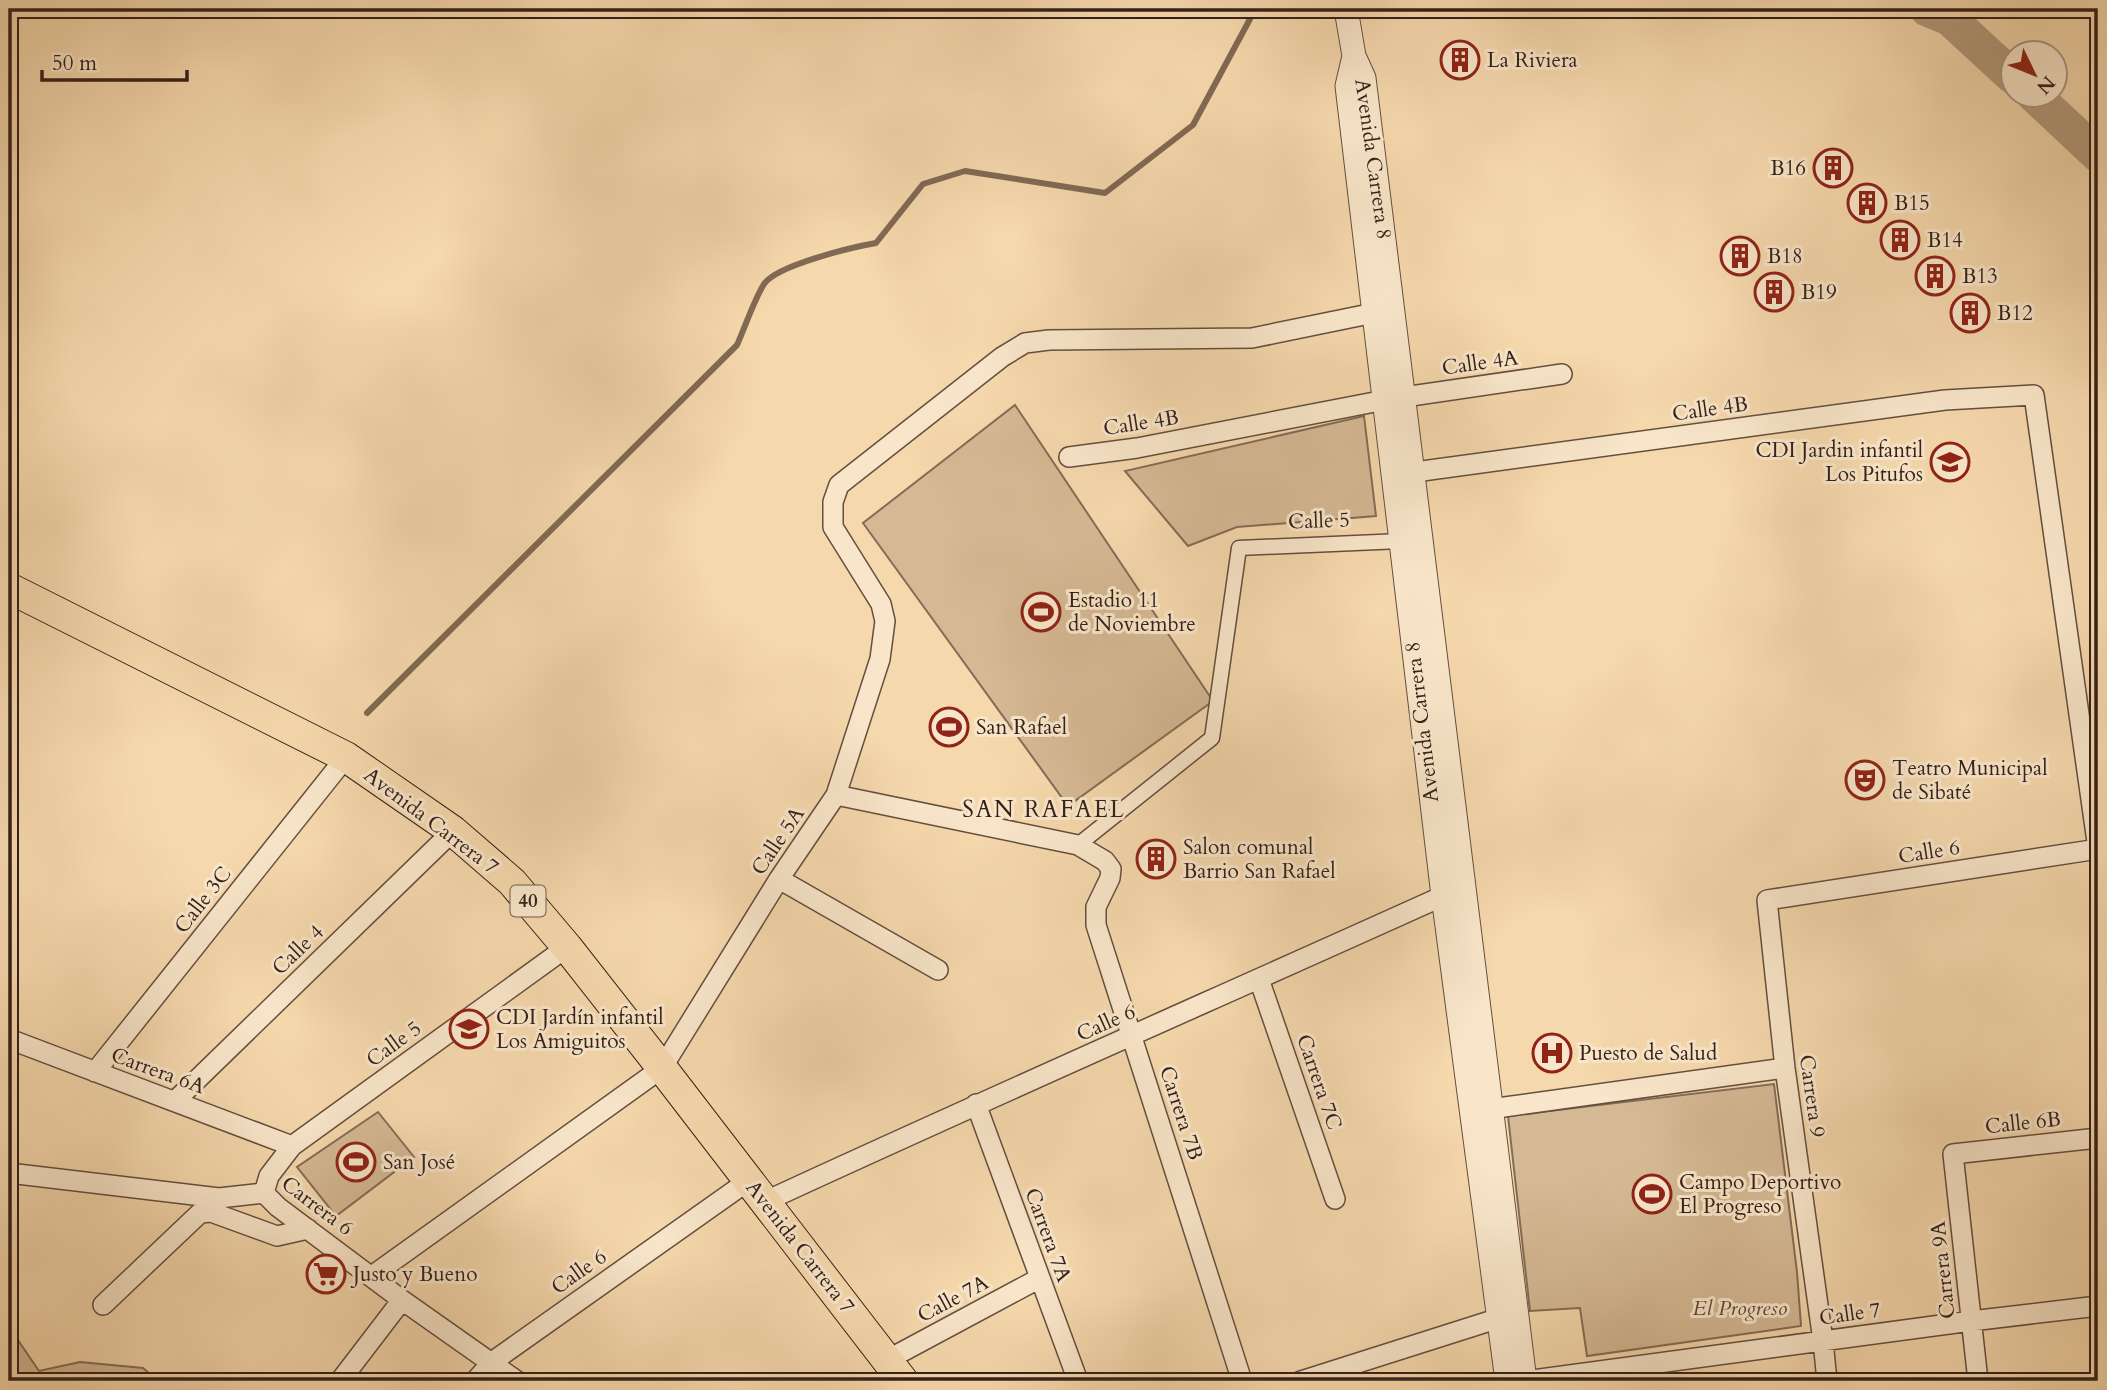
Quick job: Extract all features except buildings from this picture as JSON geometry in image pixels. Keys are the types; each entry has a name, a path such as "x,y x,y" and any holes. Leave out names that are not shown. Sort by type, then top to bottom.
{"main road":[{"name":"Avenida Carrera 7","path":"9,588 346,757 453,831 512,882 663,1068 895,1371"}],"street":[{"path":"1346,9 1354,56"},
{"name":"Avenida Carrera 8","path":"1354,56 1348,86 1374,313 1394,398"},
{"name":"Avenida Carrera 8","path":"1354,56 1364,78 1403,474 1465,890 1490,1109 1508,1315 1507,1381"},
{"name":"Calle 5A","path":"663,1068 779,879 836,795 880,659 885,621 881,604 833,527 832,502 839,485 1002,357 1025,343 1049,340 1252,338 1374,313"},
{"name":"Calle 4A","path":"1394,398 1562,374"},
{"name":"Calle 4B","path":"1403,474 1945,400 2034,395 2098,849"},
{"name":"Calle 4B","path":"1069,457 1137,448 1394,398"},
{"name":"Avenida Carrera 8","path":"1403,474 1401,541 1443,896 1508,1315 1525,1381"},
{"name":"Calle 5","path":"1079,845 1212,738 1239,548 1401,541"},
{"name":"Calle 3C","path":"96,1072 346,757"},
{"path":"836,795 1079,845"},
{"name":"Calle 4","path":"175,1101 453,831"},
{"name":"Carrera 7B","path":"1079,845 1105,861 1111,869 1110,878 1096,907 1096,925 1242,1381"},
{"name":"Calle 6","path":"1767,900 2098,849"},
{"path":"779,879 938,970"},
{"name":"Calle 6","path":"485,1374 757,1191 976,1104 1443,896 1465,890"},
{"name":"Carrera 9","path":"1767,900 1785,1068 1827,1381"},
{"name":"Calle 5","path":"264,1193 269,1176 292,1146 567,947"},
{"name":"Carrera 7C","path":"1259,979 1335,1199"},
{"name":"Carrera 6A","path":"9,1038 292,1146"},
{"path":"372,1276 663,1068"},
{"path":"1490,1109 1785,1068"},
{"name":"Carrera 7A","path":"976,1104 1077,1381"},
{"name":"Calle 6B","path":"1952,1154 2098,1138"},
{"name":"Carrera 9A","path":"1952,1154 1978,1381"},
{"name":"Carrera 6","path":"9,1173 219,1198 264,1193 278,1207 402,1300 485,1374 517,1381"},
{"path":"103,1305 200,1213 211,1212 277,1236 308,1229"},
{"name":"Calle 7A","path":"895,1371 1040,1278"},
{"path":"340,1381 402,1300"},
{"name":"Calle 7","path":"1525,1381 2098,1306"},
{"path":"1301,1381 1508,1315"}],"green space":[{"name":"Estadio 11 de Noviembre","path":"1015,405 1213,701 1068,806 863,523"},
{"path":"1364,416 1376,516 1237,527 1188,546 1125,471"},
{"name":"Campo Deportivo El Progreso","path":"1774,1084 1801,1326 1587,1356 1580,1308 1530,1311 1508,1116"},
{"name":"San José","path":"378,1112 414,1157 336,1216 297,1167"},
{"path":"9,1327 39,1371 80,1362 143,1368 158,1381 9,1381"}],"waterway":[{"path":"367,713 737,345 760,290 772,277 816,258 876,243 923,184 965,171 1105,193 1193,125 1250,19 1247,9"},
{"path":"1927,9 1949,18 1998,63"},
{"path":"2048,108 2098,155"}],"place":[{"name":"La Riviera","path":"1460,60"},
{"name":"B16","path":"1833,168"},
{"name":"B15","path":"1867,203"},
{"name":"B14","path":"1900,240"},
{"name":"B18","path":"1740,256"},
{"name":"B13","path":"1935,276"},
{"name":"B19","path":"1774,292"},
{"name":"B12","path":"1970,313"},
{"name":"CDI Jardin infantil Los Pitufos","path":"1950,462"},
{"name":"Estadio 11 de Noviembre","path":"1041,612"},
{"name":"San Rafael","path":"949,727"},
{"name":"Teatro Municipal de Sibaté","path":"1865,780"},
{"name":"Salon comunal Barrio San Rafael","path":"1156,859"},
{"name":"CDI Jardín infantil Los Amiguitos","path":"469,1029"},
{"name":"Puesto de Salud","path":"1552,1053"},
{"name":"San José","path":"356,1162"},
{"name":"Campo Deportivo El Progreso","path":"1652,1194"},
{"name":"Justo y Bueno","path":"326,1274"}],"district":[{"name":"SAN RAFAEL","path":"1044,809"}],"park label":[{"name":"El Progreso","path":"1740,1308"}]}
